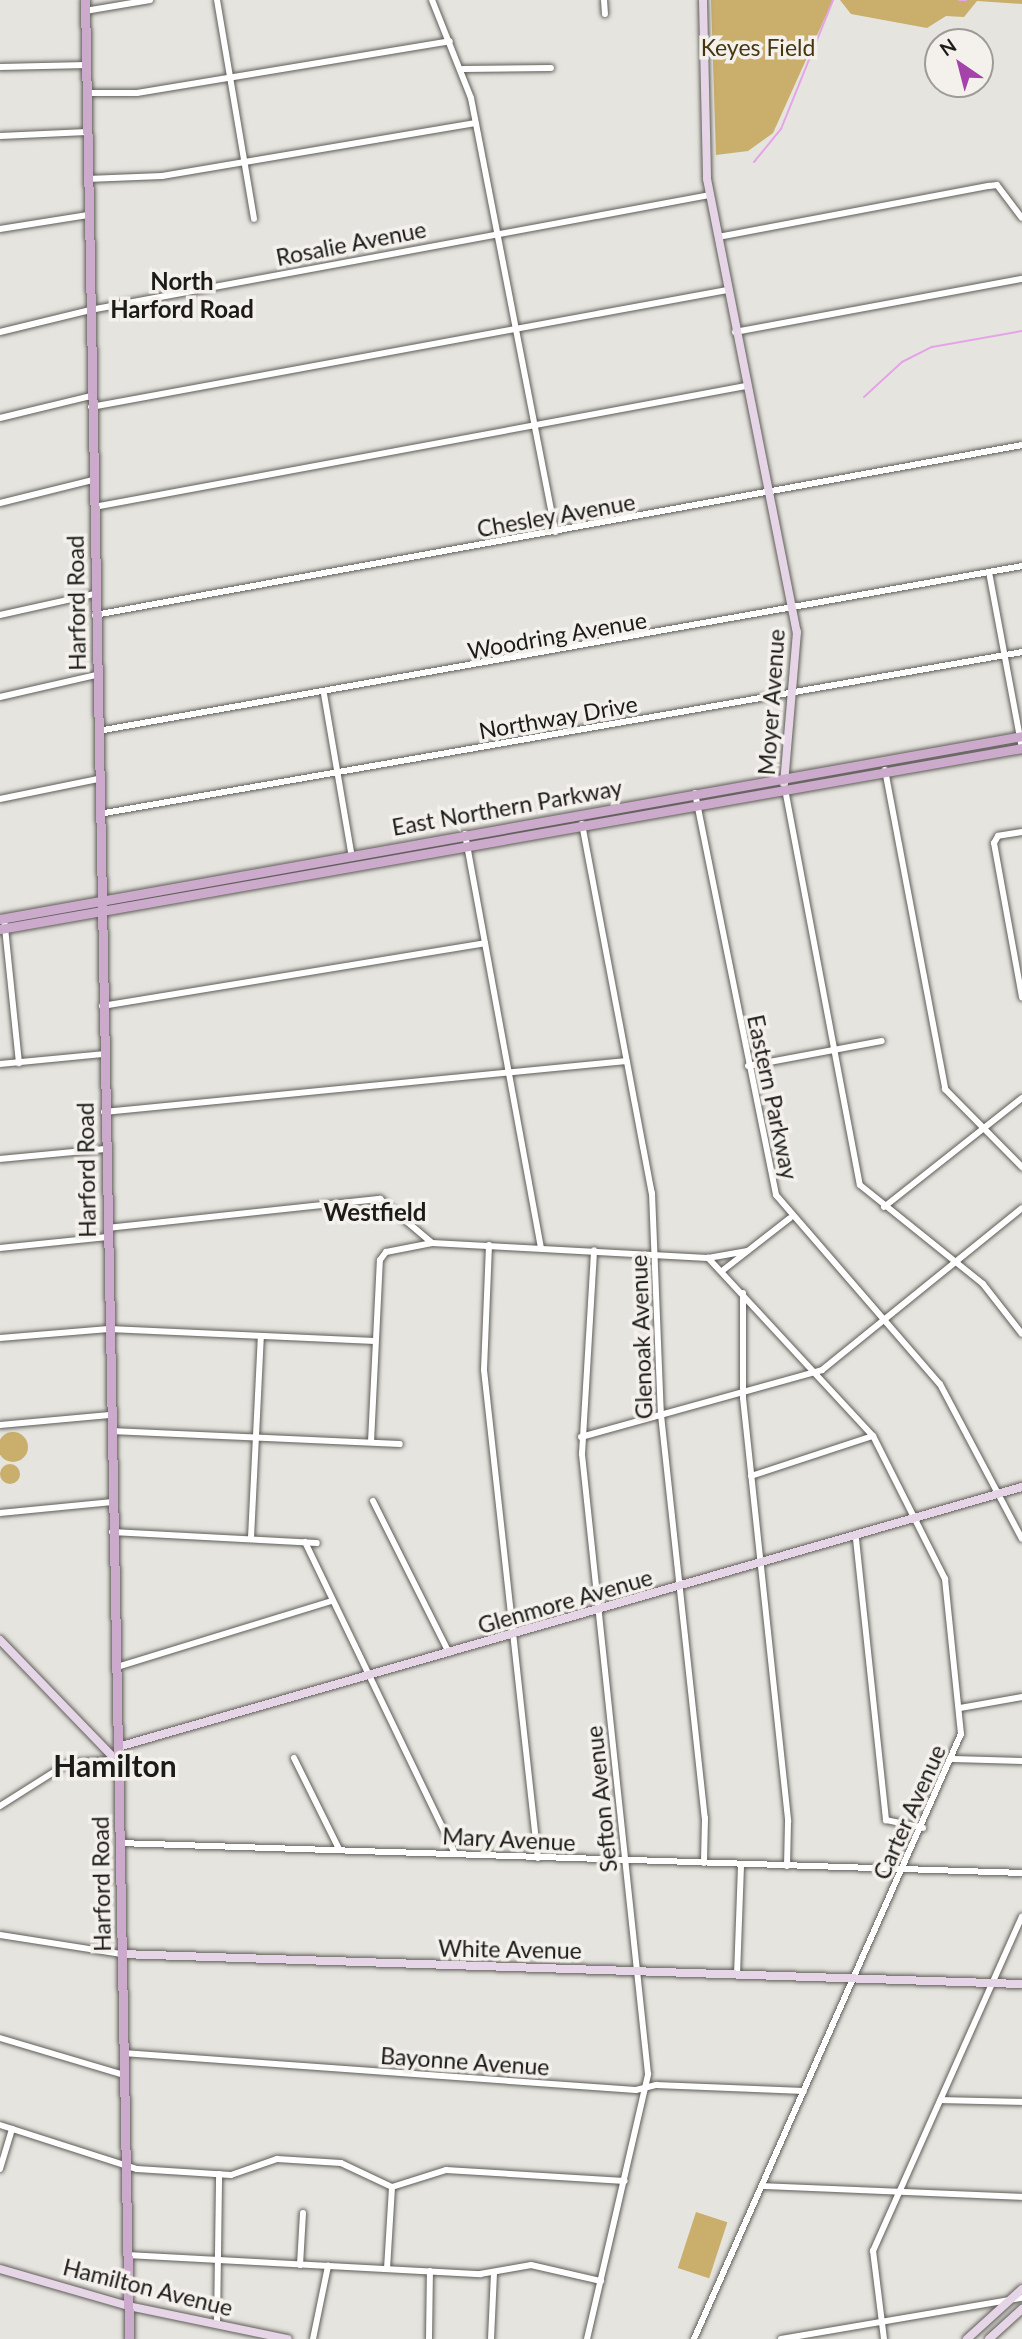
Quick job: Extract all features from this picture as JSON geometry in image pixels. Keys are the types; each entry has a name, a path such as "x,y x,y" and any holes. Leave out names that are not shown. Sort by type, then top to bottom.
{"main road":[{"name":"Harford Road","path":"85,0 94,594 117,1667 118,1747 114,1761 119,1843 129,2339"},
{"name":"East Northern Parkway","path":"352,859 465,834 1021,736"},
{"name":"East Northern Parkway","path":"2,923 101,902 257,875 467,844 1022,748"}],"street":[{"path":"85,11 150,0"},
{"path":"217,0 254,219"},
{"path":"432,0 463,69 476,123 531,426 555,533"},
{"path":"604,0 605,14"},
{"name":"Moyer Avenue","path":"703,0 710,195 735,332 793,610 785,789 858,1178 884,1207 958,1260 1022,1334"},
{"path":"86,93 137,93 450,41"},
{"path":"0,67 86,65"},
{"path":"463,69 551,68"},
{"path":"87,179 146,178 476,123"},
{"path":"0,135 87,132"},
{"path":"718,237 997,186 1022,218"},
{"name":"Rosalie Avenue","path":"0,332 90,310 710,195"},
{"path":"0,229 88,215"},
{"path":"735,332 1022,279"},
{"path":"91,407 727,290"},
{"path":"94,507 746,386"},
{"path":"0,418 91,396"},
{"name":"Chesley Avenue","path":"95,615 769,494 1022,445"},
{"path":"0,503 93,480"},
{"name":"Woodring Avenue","path":"98,731 324,694 1022,566"},
{"path":"989,572 1022,748"},
{"path":"0,615 94,594"},
{"name":"Northway Drive","path":"99,814 791,695 1022,652"},
{"path":"0,697 96,675"},
{"path":"324,694 352,859"},
{"path":"884,761 943,1083 953,1102 1022,1167"},
{"path":"0,799 99,779"},
{"name":"Eastern Parkway","path":"695,793 768,1171 790,1218 884,1319 951,1401 1022,1539"},
{"name":"Glenoak Avenue","path":"580,814 651,1186 661,1415 705,1818 704,1863"},
{"path":"1022,832 996,838 1022,997"},
{"path":"465,834 541,1247"},
{"path":"2,923 19,1063"},
{"path":"102,1006 485,943"},
{"path":"748,1066 882,1041"},
{"path":"0,1065 103,1054"},
{"path":"104,1112 627,1061"},
{"path":"884,1207 1022,1098"},
{"path":"0,1159 105,1149"},
{"path":"0,1248 380,1199 432,1243"},
{"path":"582,1437 816,1371 1022,1208"},
{"path":"722,1271 790,1218"},
{"path":"371,1442 379,1264 386,1252 432,1243 708,1258 747,1251"},
{"path":"489,1245 484,1370 538,1858"},
{"name":"Sefton Avenue","path":"587,2339 648,2086 582,1437 594,1250"},
{"name":"Carter Avenue","path":"694,2339 961,1739 945,1579 873,1436 816,1371 708,1258"},
{"path":"743,1293 743,1392 789,1822 787,1866"},
{"path":"0,1338 109,1329 375,1341"},
{"path":"251,1538 261,1336"},
{"path":"0,1425 110,1415"},
{"path":"111,1431 400,1444"},
{"path":"751,1476 873,1436"},
{"name":"Glenmore Avenue","path":"118,1747 856,1539 1000,1497 1022,1487"},
{"path":"373,1501 449,1653"},
{"path":"0,1513 112,1502"},
{"path":"113,1532 317,1543"},
{"path":"856,1539 886,1820 923,1828"},
{"path":"305,1542 365,1676 454,1853"},
{"path":"117,1667 331,1601"},
{"path":"0,1640 114,1761"},
{"path":"960,1708 1022,1697"},
{"path":"294,1758 339,1849"},
{"path":"953,1759 1022,1761"},
{"path":"0,1806 68,1763 114,1761"},
{"name":"Mary Avenue","path":"119,1843 454,1853 626,1862 1022,1873"},
{"path":"737,1975 741,1864"},
{"path":"884,2339 871,2257 1022,1917"},
{"name":"White Avenue","path":"0,1935 121,1954 1022,1984"},
{"path":"0,2038 124,2075"},
{"name":"Bayonne Avenue","path":"123,2053 648,2086 804,2091"},
{"path":"940,2099 1022,2102"},
{"path":"0,2125 125,2164 219,2174 240,2173 264,2160 335,2162 392,2187 446,2171 625,2181"},
{"path":"0,2169 12,2129"},
{"path":"216,2325 219,2174"},
{"path":"762,2186 1022,2197"},
{"path":"387,2269 392,2187"},
{"path":"300,2264 303,2213"},
{"path":"127,2255 494,2274 531,2264 601,2281"},
{"path":"313,2339 328,2266"},
{"name":"Hamilton Avenue","path":"0,2269 128,2306 288,2339"},
{"path":"429,2339 430,2272"},
{"path":"491,2339 494,2274"},
{"path":"967,2339 1022,2289"},
{"path":"781,2339 1022,2298"},
{"path":"989,2339 1022,2309"}],"green space":[{"name":"Keyes Field","path":"711,0 833,0 773,133 748,151 716,155"},
{"path":"840,0 1022,0 1022,4 977,1 964,17 946,16 927,28 851,14"},
{"path":"13,1432 23,1437 28,1447 23,1457 13,1462 3,1457 -2,1447 3,1437"},
{"path":"10,1464 17,1467 20,1474 17,1481 10,1484 3,1481 0,1474 3,1467"},
{"path":"696,2212 727,2222 709,2278 678,2268"}],"waterway":[{"path":"754,162 781,129 833,0"},
{"path":"959,0 966,0"},
{"path":"864,397 902,362 932,347 1022,331"}],"district":[{"name":"North Harford Road","path":"182,295"},
{"name":"Westfield","path":"375,1212"},
{"name":"Hamilton","path":"115,1765"}]}
